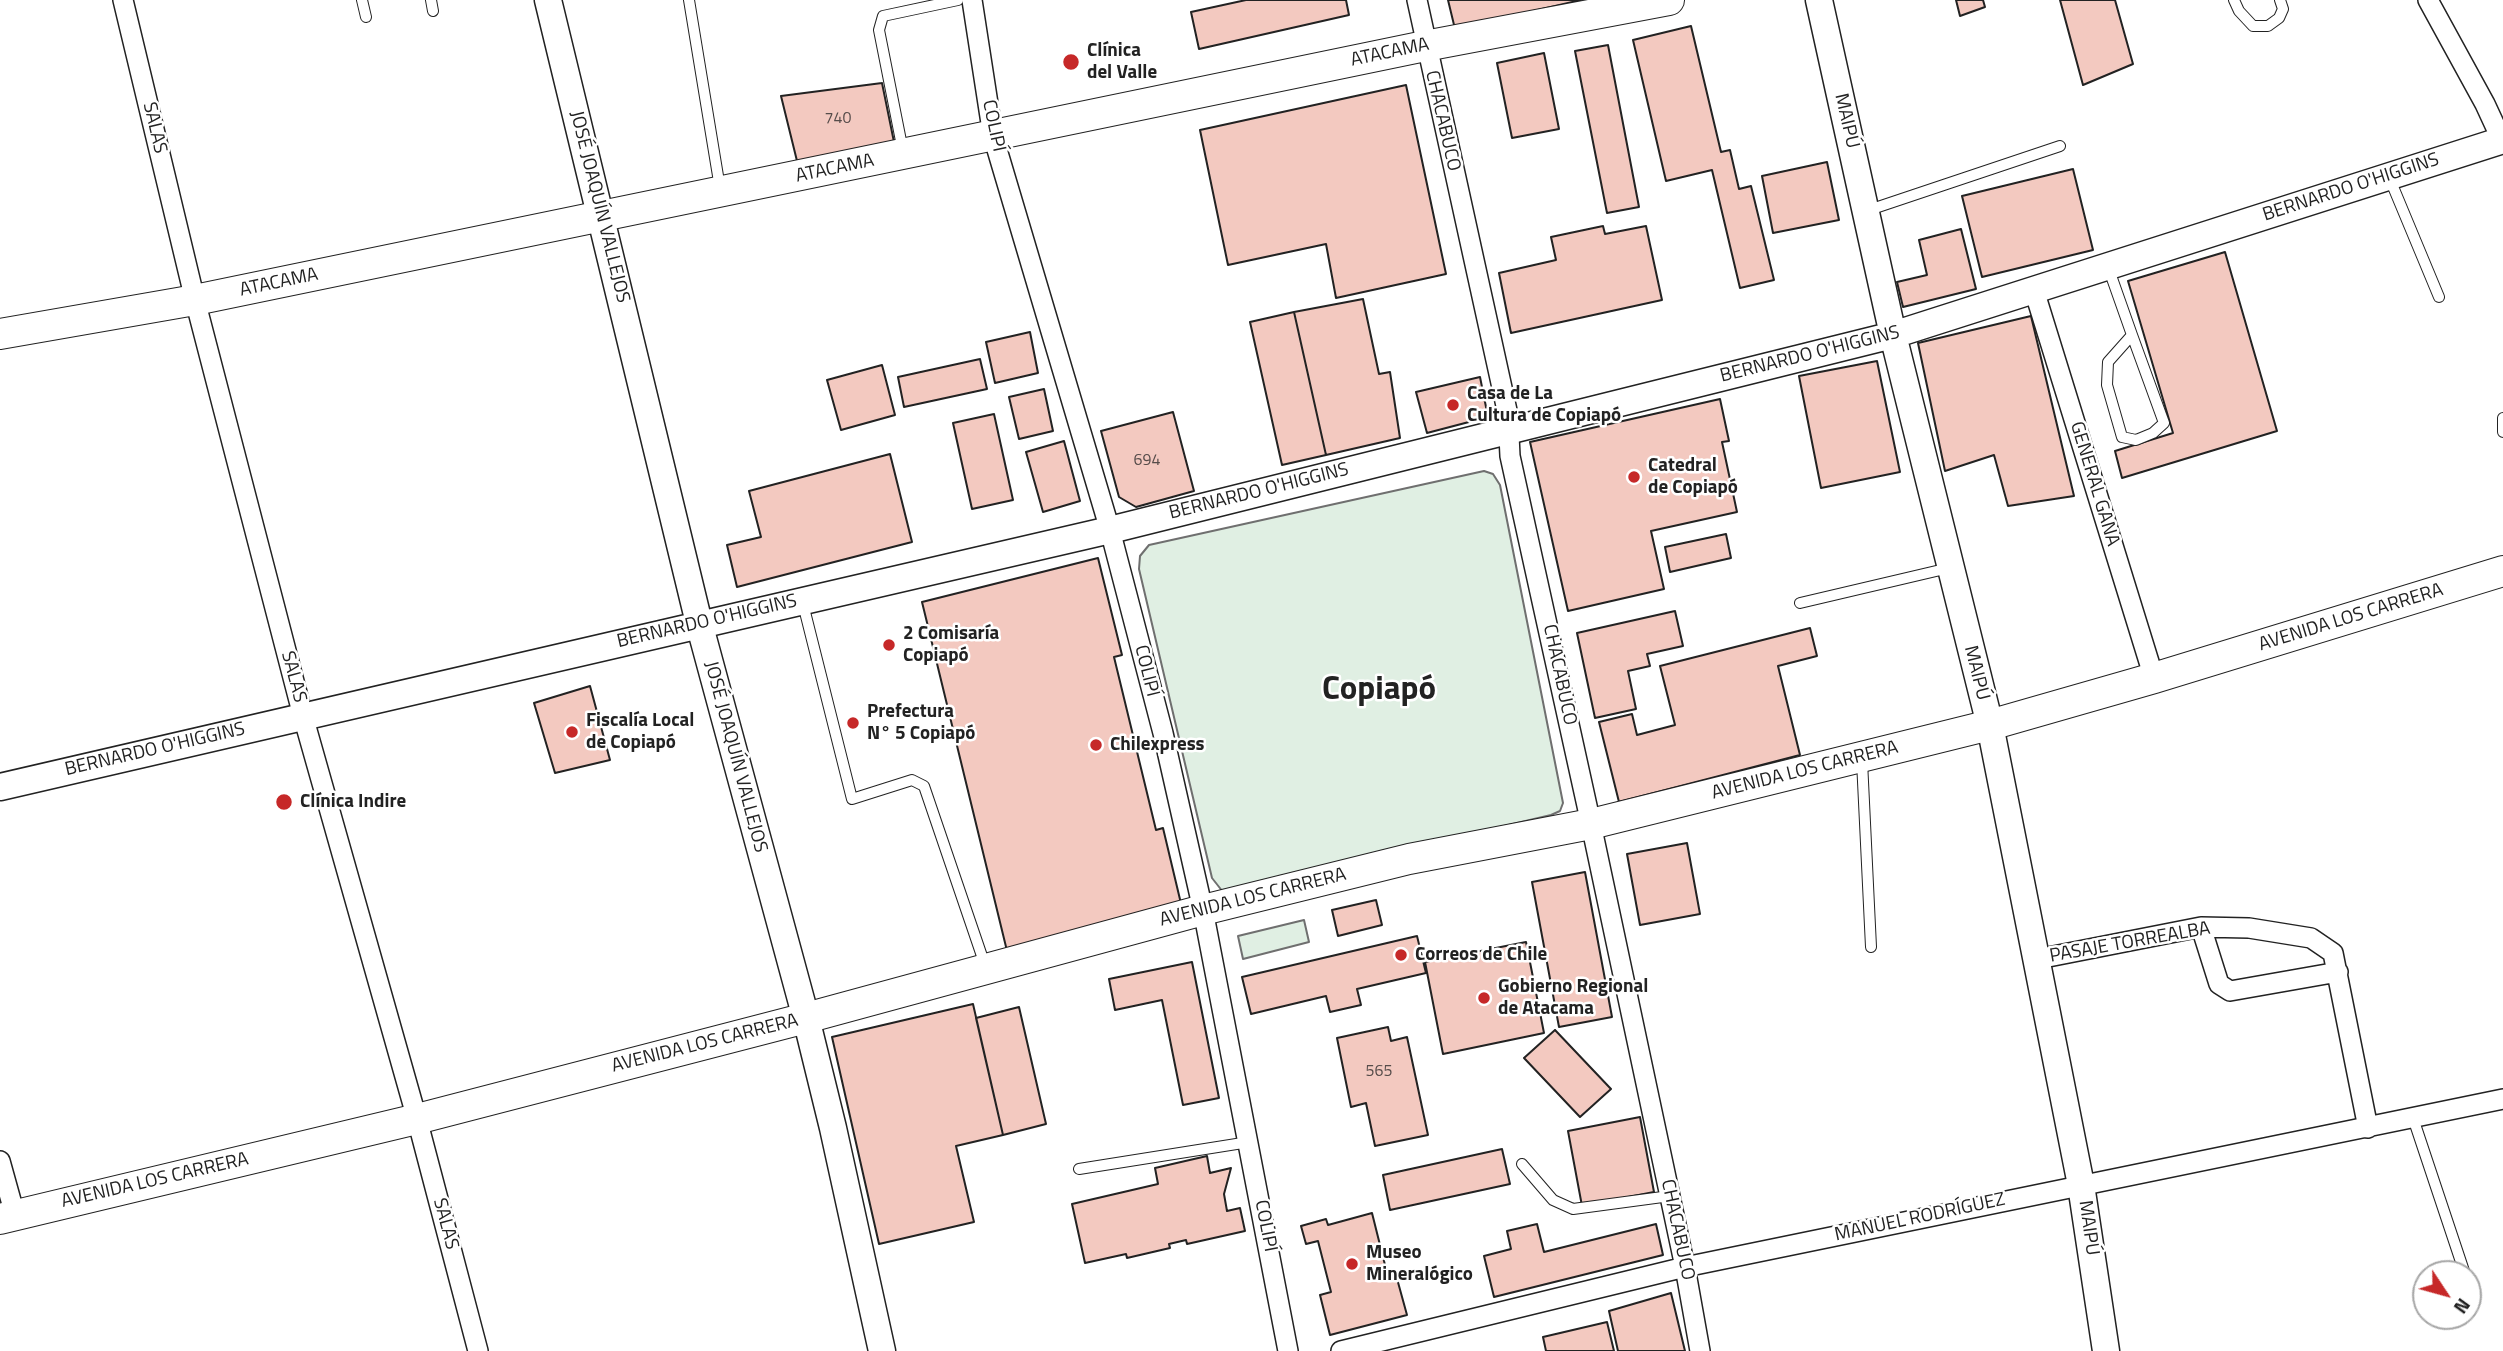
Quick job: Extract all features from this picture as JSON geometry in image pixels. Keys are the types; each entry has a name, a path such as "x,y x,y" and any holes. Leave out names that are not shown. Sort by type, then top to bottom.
{"main road":[{"name":"JOSÉ JOAQUÍN VALLEJOS","path":"548,0 699,623 806,1018 858,1237 881,1351"},
{"name":"ATACAMA","path":"0,334 195,300 1425,46 1669,0"},
{"name":"MAIPÚ","path":"1819,0 1893,335 1990,725 2081,1185 2106,1351"},
{"name":"BERNARDO O'HIGGINS","path":"0,787 699,623 1110,530 1893,335 2503,141"},
{"name":"AVENIDA LOS CARRERA","path":"7,1217 417,1119 806,1018 1203,910 1409,859 1591,824 1990,725 2154,678 2503,571"}],"street":[{"name":"SALAS","path":"123,0 195,300 303,716 417,1119 478,1351"},
{"name":"COLIPÍ","path":"972,0 993,136 1110,530 1163,733 1203,910 1288,1351"},
{"name":"CHACABUCO","path":"1417,0 1508,415 1510,456 1670,1195 1700,1351"},
{"path":"2428,0 2503,141"},
{"name":"GENERAL GANA","path":"2034,290 2154,678"},
{"path":"2201,927 2219,984 2230,990 2338,972"},
{"name":"PASAJE TORREALBA","path":"2038,959 2201,927 2249,928 2311,938 2333,953 2368,1128"},
{"name":"MANUEL RODRÍGUEZ","path":"1341,1351 1685,1267 2503,1099"},
{"path":"0,1161 7,1217"}],"lane":[{"path":"362,0 366,17"},
{"path":"431,0 433,12"},
{"path":"689,0 721,192"},
{"path":"904,155 878,30 883,16 958,0"},
{"path":"2234,0 2239,11 2253,26 2268,26 2279,19 2283,9 2280,0"},
{"path":"1866,211 2060,146"},
{"path":"2389,176 2439,296"},
{"path":"2108,266 2164,423 2153,433 2136,440 2122,436 2107,385 2108,362 2132,335"},
{"path":"2503,418 2503,432"},
{"path":"1800,603 1950,568"},
{"path":"802,600 852,799 912,780 924,786 986,968"},
{"path":"1862,757 1871,947"},
{"path":"2413,1118 2460,1260"},
{"path":"1079,1169 1249,1142"},
{"path":"1522,1164 1553,1200 1573,1209 1670,1195"}],"green space":[{"path":"1484,471 1493,474 1500,485 1563,803 1560,811 1223,892 1212,878 1139,569 1140,556 1149,545"},
{"path":"1304,920 1309,942 1243,959 1238,936"}],"building":[{"path":"1246,0 1346,0 1349,15 1199,49 1191,12"},
{"path":"1448,0 1581,0 1455,29"},
{"path":"1956,0 1983,0 1985,7 1960,16"},
{"path":"2060,0 2115,0 2133,64 2083,85"},
{"path":"1691,26 1721,152 1730,150 1739,189 1751,186 1774,280 1740,288 1712,170 1666,181 1633,40"},
{"path":"1608,45 1639,207 1607,213 1575,51"},
{"path":"1544,53 1559,129 1512,138 1497,63"},
{"path":"882,83 894,142 798,165 781,96"},
{"path":"1406,85 1446,274 1336,298 1326,244 1228,265 1200,130"},
{"path":"1827,162 1839,220 1773,233 1762,176"},
{"path":"2073,169 2093,250 1982,277 1962,196"},
{"path":"1603,226 1605,234 1646,226 1662,300 1511,333 1499,273 1556,260 1551,237"},
{"path":"1961,229 1976,289 1903,307 1897,282 1927,275 1919,240"},
{"path":"2225,252 2277,431 2122,478 2115,451 2173,433 2128,281"},
{"path":"1363,299 1379,374 1390,372 1400,438 1326,455 1294,312"},
{"path":"1294,312 1326,455 1282,465 1250,322"},
{"path":"2031,316 2074,496 2008,506 1994,455 1945,471 1918,343"},
{"path":"1030,332 1038,373 995,383 986,342"},
{"path":"980,359 987,389 904,407 898,377"},
{"path":"1877,361 1900,472 1821,488 1799,376"},
{"path":"882,365 895,415 841,430 827,380"},
{"name":"Casa de La Cultura de Copiapó","path":"1480,377 1488,417 1427,433 1416,392"},
{"path":"1044,389 1053,431 1019,439 1009,397"},
{"name":"Catedral de Copiapó","path":"1720,399 1729,441 1722,442 1737,512 1651,531 1664,589 1568,611 1530,442"},
{"path":"1173,412 1194,491 1136,507 1119,497 1101,431"},
{"path":"994,414 1013,500 972,509 953,423"},
{"path":"1064,441 1080,501 1043,512 1026,452"},
{"path":"890,454 912,542 737,587 727,545 761,537 749,491"},
{"path":"1726,534 1731,558 1670,572 1665,547"},
{"path":"1098,558 1122,655 1114,657 1156,830 1163,828 1183,912 1008,955 922,602"},
{"path":"1675,611 1683,646 1647,654 1650,666 1628,671 1636,709 1595,718 1577,633"},
{"path":"1810,628 1817,656 1778,666 1800,755 1619,802 1599,722 1632,714 1637,735 1675,725 1660,666"},
{"name":"Fiscalía Local de Copiapó","path":"590,686 610,760 555,773 534,703"},
{"path":"1687,843 1700,914 1640,925 1627,854"},
{"path":"1585,872 1612,1017 1559,1027 1532,882"},
{"path":"1376,900 1382,925 1338,936 1332,910"},
{"path":"1417,936 1426,973 1357,989 1361,1005 1330,1012 1326,996 1251,1014 1242,977"},
{"name":"Gobierno Regional de Atacama","path":"1526,942 1544,1033 1443,1054 1425,962"},
{"path":"1192,962 1219,1098 1183,1105 1162,1000 1115,1010 1109,979"},
{"path":"973,1004 1003,1135 956,1146 974,1222 879,1244 832,1037"},
{"path":"1019,1007 1046,1124 1003,1135 976,1018"},
{"path":"1388,1027 1391,1041 1407,1037 1428,1135 1375,1146 1366,1103 1351,1107 1337,1038"},
{"path":"1555,1030 1611,1089 1580,1117 1524,1058"},
{"path":"1640,1117 1654,1192 1582,1206 1568,1131"},
{"path":"1502,1149 1510,1184 1390,1210 1383,1175"},
{"path":"1207,1156 1210,1173 1231,1168 1224,1194 1227,1211 1240,1208 1245,1231 1187,1244 1186,1240 1169,1244 1170,1248 1127,1258 1126,1254 1085,1263 1072,1204 1158,1184 1155,1168"},
{"path":"1372,1213 1388,1277 1396,1275 1407,1315 1330,1335 1320,1295 1331,1292 1318,1241 1306,1244 1301,1226 1326,1219 1328,1225"},
{"path":"1537,1224 1544,1252 1656,1224 1663,1255 1494,1297 1484,1256 1511,1249 1507,1231"},
{"path":"1671,1293 1685,1351 1618,1351 1609,1311"},
{"path":"1607,1322 1614,1351 1546,1351 1543,1337"}],"place":[{"name":"Clínica del Valle","path":"1071,62"},
{"name":"Casa de La Cultura de Copiapó","path":"1453,405"},
{"name":"Catedral de Copiapó","path":"1634,477"},
{"name":"2 Comisaría Copiapó","path":"889,645"},
{"name":"Prefectura N° 5 Copiapó","path":"853,723"},
{"name":"Fiscalía Local de Copiapó","path":"572,732"},
{"name":"Chilexpress","path":"1096,745"},
{"name":"Clínica Indire","path":"284,802"},
{"name":"Correos de Chile","path":"1401,955"},
{"name":"Gobierno Regional de Atacama","path":"1484,998"},
{"name":"Museo Mineralógico","path":"1352,1264"}],"district":[{"name":"Copiapó","path":"1379,691"}]}
